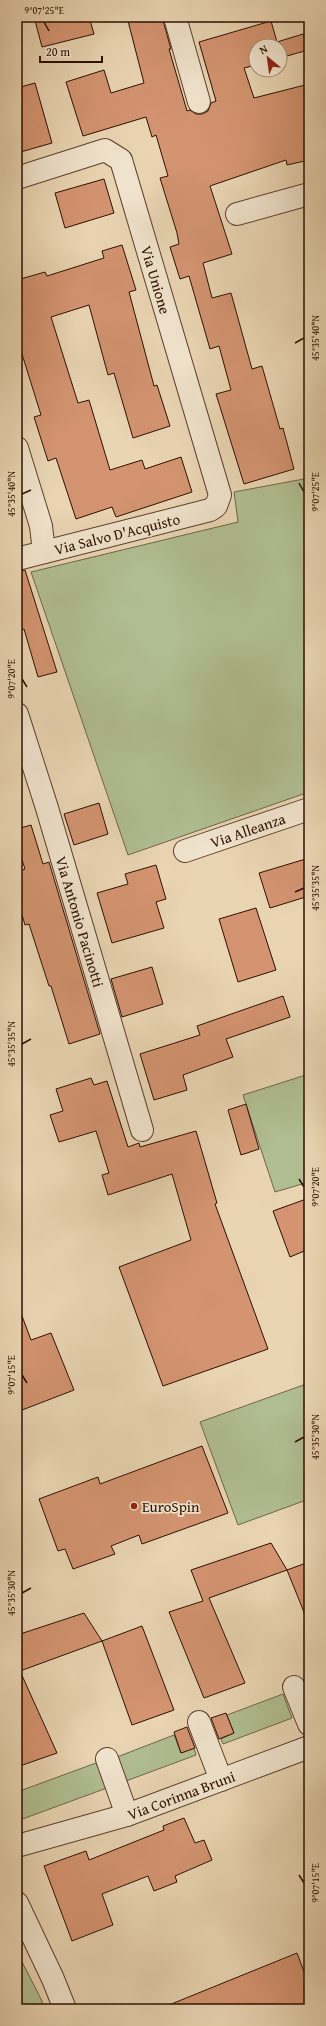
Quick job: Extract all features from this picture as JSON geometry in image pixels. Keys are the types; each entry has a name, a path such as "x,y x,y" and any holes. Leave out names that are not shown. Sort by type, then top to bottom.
{"street":[{"path":"175,17 199,102"},
{"name":"Via Unione","path":"17,178 105,150 121,160 219,490 216,506"},
{"path":"237,214 309,194"},
{"path":"17,448 41,526 44,552"},
{"name":"Via Salvo D'Acquisto","path":"17,559 206,512 216,506"},
{"name":"Via Antonio Pacinotti","path":"17,714 47,808 142,1130"},
{"name":"Via Alleanza","path":"185,851 309,808"},
{"path":"294,1687 309,1724"},
{"path":"198,1722 221,1780"},
{"name":"Via Corinna Bruni","path":"17,1846 127,1816 309,1747"},
{"path":"106,1759 127,1816"},
{"name":"Via Corinna Bruni","path":"17,1862 51,1837"},
{"path":"17,1903 53,1979 65,2009"},
{"path":"17,1930 53,1979"}],"green space":[{"path":"309,478 309,792 128,855 31,572 238,522 234,492"},
{"path":"309,1074 309,1182 275,1192 243,1095"},
{"path":"309,1383 309,1499 238,1525 200,1422"},
{"path":"283,1694 292,1718 223,1744 221,1739 234,1733 227,1715"},
{"path":"174,1735 181,1753 194,1748 196,1755 126,1781 117,1757"},
{"path":"96,1763 107,1788 17,1821 17,1792"},
{"path":"17,1952 42,2001 43,2009 17,2009"}],"building":[{"path":"34,17 89,17 94,34 42,47"},
{"path":"127,17 162,17 171,49 169,49 187,111 190,110 196,114 202,114 208,111 211,103 216,101 199,42 271,21 276,38 248,38 248,67 244,68 254,98 309,84 309,160 287,165 286,160 210,186 232,254 203,263 212,298 231,293 252,369 262,366 280,429 283,428 294,469 244,484 216,394 231,390 219,346 210,349 189,276 180,279 170,247 179,244 160,178 168,176 156,135 152,137 146,117 83,136 66,82 104,70 111,93 144,83"},
{"path":"303,34 308,50 288,56 288,39"},
{"path":"35,83 52,143 17,153 17,88"},
{"path":"104,179 114,213 65,228 55,193"},
{"path":"122,245 136,290 129,292 154,386 157,385 170,426 133,438 114,373 108,375 89,305 51,317 78,403 89,400 110,470 142,460 145,469 181,457 192,492 116,517 112,507 76,519 56,458 48,461 34,417 41,415 17,338 17,280 45,272 47,276 104,258 102,251"},
{"path":"25,570 57,672 38,677 24,629 17,631 17,571"},
{"path":"99,803 108,834 74,845 64,814"},
{"path":"31,825 43,864 49,862 100,1034 69,1044 51,986 49,986 29,924 25,925 17,898 17,872 25,869 17,844 17,829"},
{"path":"309,858 309,896 270,908 259,873"},
{"path":"156,865 166,899 156,902 164,928 112,943 97,893 128,884 125,874"},
{"path":"256,908 276,970 238,982 219,919"},
{"path":"152,967 163,1004 122,1017 111,979"},
{"path":"283,996 290,1017 226,1039 233,1057 183,1075 187,1090 154,1100 140,1054 200,1035 197,1026"},
{"path":"91,1078 94,1085 107,1081 128,1147 139,1143 140,1147 196,1131 217,1203 215,1204 268,1349 163,1386 119,1267 191,1240 172,1174 108,1195 102,1175 109,1173 96,1131 59,1142 50,1115 63,1111 56,1089"},
{"path":"246,1104 259,1149 241,1155 228,1110"},
{"path":"309,1198 309,1249 290,1257 273,1211"},
{"path":"17,1308 19,1308 31,1340 51,1333 74,1390 17,1412"},
{"name":"EuroSpin","path":"202,1446 228,1513 142,1544 139,1535 111,1546 115,1554 73,1569 65,1549 58,1551 39,1499 98,1477 100,1484"},
{"path":"271,1543 287,1570 209,1598 245,1683 204,1698 169,1612 203,1601 191,1570"},
{"path":"309,1562 309,1622 308,1622 287,1570"},
{"path":"84,1613 102,1641 20,1671 57,1753 17,1767 17,1635"},
{"path":"142,1626 174,1710 132,1725 102,1641"},
{"path":"226,1713 234,1733 219,1739 211,1718"},
{"path":"187,1727 195,1748 181,1753 174,1732"},
{"path":"184,1818 195,1843 204,1840 212,1860 175,1876 177,1882 154,1891 148,1876 102,1894 113,1925 72,1941 44,1866 86,1851 89,1860 164,1830 163,1826"},
{"path":"297,1953 309,1985 309,2009 159,2009"}],"place":[{"name":"EuroSpin","path":"134,1506"}]}
